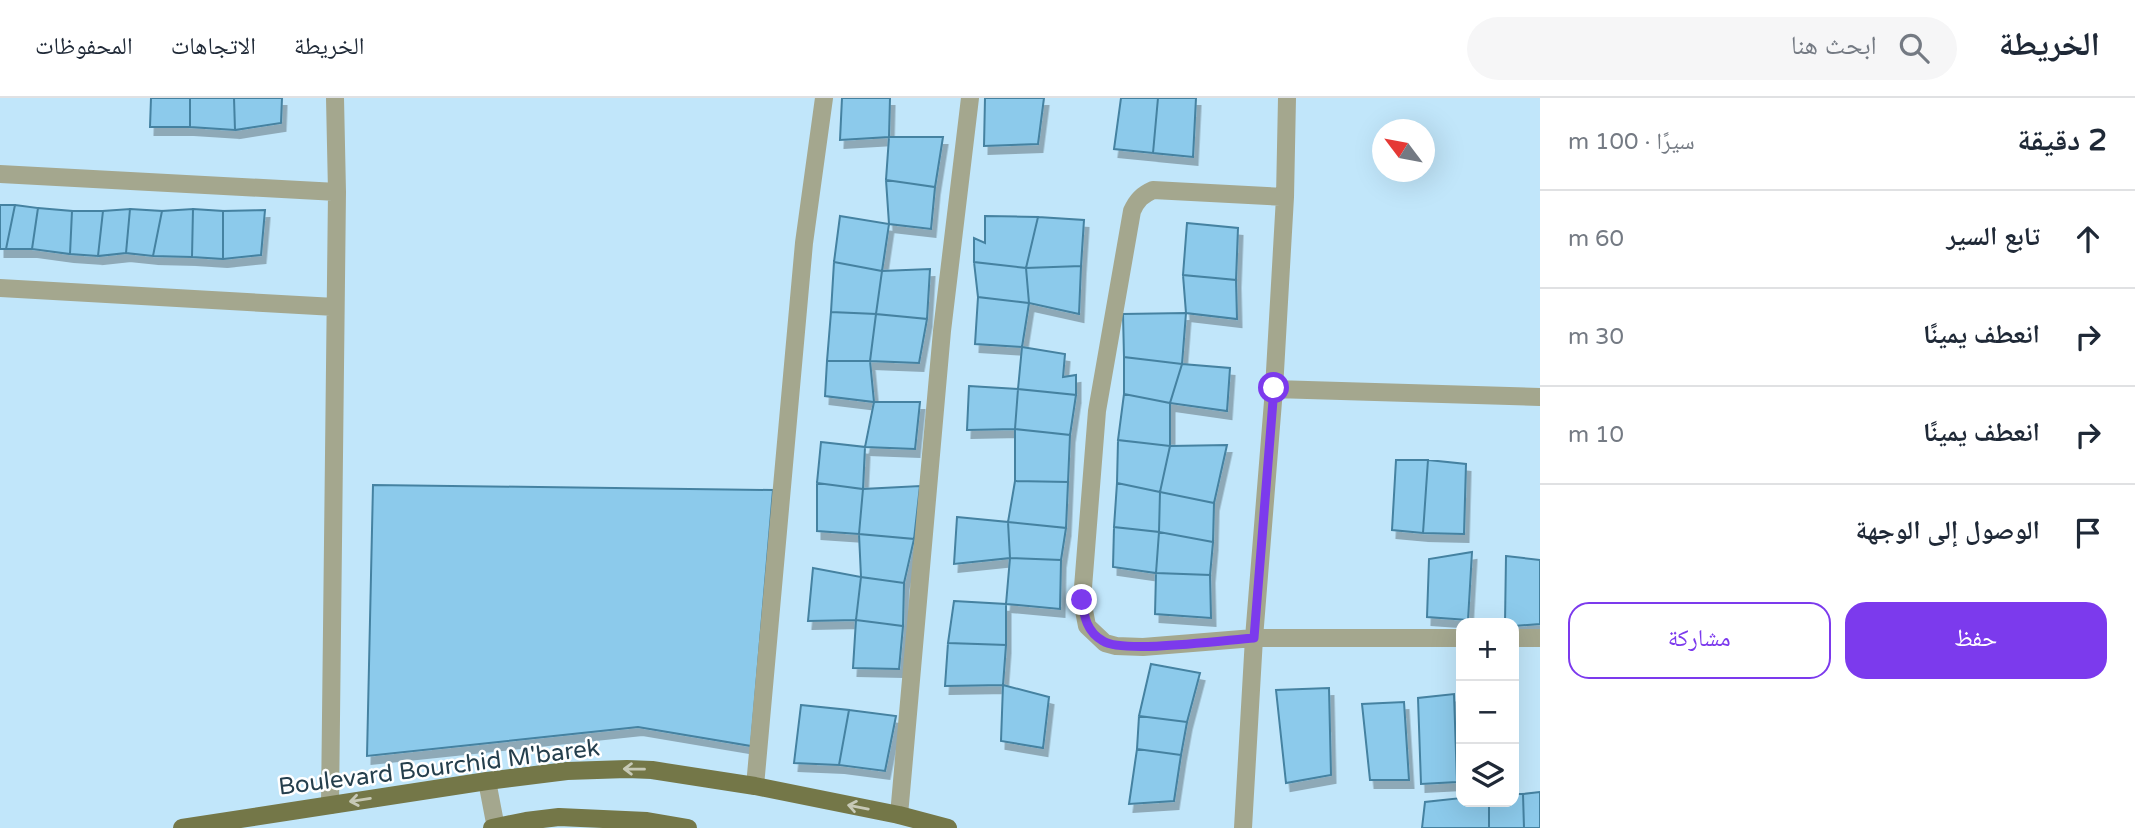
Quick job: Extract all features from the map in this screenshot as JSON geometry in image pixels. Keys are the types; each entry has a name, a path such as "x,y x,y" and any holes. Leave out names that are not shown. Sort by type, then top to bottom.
{"main road":[{"name":"Boulevard Bourchid M'barek","path":"182,828 486,781 567,771 627,769 652,770 755,786 899,815 948,828"},
{"path":"494,828 559,817 647,821 688,828"}],"street":[{"path":"330,805 337,192 335,98"},
{"path":"755,786 804,243 824,98"},
{"path":"899,815 942,331 970,98"},
{"path":"1243,828 1254,638 1274,388 1285,197 1287,98"},
{"path":"0,174 337,192"},
{"path":"1285,197 1153,190 1137,200 1132,211 1097,411 1082,600 1087,626 1105,643 1143,647 1254,638 1456,638"},
{"path":"0,288 335,307"},
{"path":"1274,388 1540,397"},
{"path":"1519,638 1540,638"},
{"path":"486,781 494,828"}],"building":[{"path":"151,98 190,98 190,127 150,127"},
{"path":"190,98 234,98 235,130 190,127"},
{"path":"234,98 282,98 281,123 235,130"},
{"path":"842,98 890,98 889,137 840,140"},
{"path":"985,98 1044,98 1038,144 984,146"},
{"path":"1121,98 1158,98 1153,153 1114,149"},
{"path":"1158,98 1196,98 1193,157 1153,153"},
{"path":"889,137 943,137 935,187 886,180"},
{"path":"886,180 935,187 931,229 889,224"},
{"path":"0,205 15,205 6,249 0,249"},
{"path":"15,205 38,208 32,249 6,249"},
{"path":"38,208 72,211 70,254 32,249"},
{"path":"130,209 126,253 98,256 103,211"},
{"path":"130,209 162,211 153,256 126,253"},
{"path":"193,209 192,257 153,256 162,211"},
{"path":"193,209 223,211 223,259 192,257"},
{"path":"265,210 261,255 223,259 223,211"},
{"path":"72,211 103,211 98,256 70,254"},
{"path":"840,216 889,224 882,271 834,262"},
{"path":"985,216 1038,217 1026,268 974,262 974,238 985,243"},
{"path":"1038,217 1084,220 1081,266 1026,268"},
{"path":"1187,223 1238,228 1236,280 1183,275"},
{"path":"834,262 882,271 876,314 831,312"},
{"path":"974,262 1026,268 1029,303 978,297"},
{"path":"1081,266 1079,314 1029,303 1026,268"},
{"path":"930,269 927,319 876,314 882,271"},
{"path":"1183,275 1236,280 1237,319 1186,313"},
{"path":"978,297 1029,303 1022,347 975,344"},
{"path":"831,312 876,314 870,361 827,361"},
{"path":"1186,313 1182,364 1124,357 1123,314"},
{"path":"876,314 927,319 919,363 870,361"},
{"path":"1022,347 1065,354 1063,377 1076,375 1076,395 1018,389"},
{"path":"1124,357 1182,364 1170,403 1124,394"},
{"path":"827,361 870,361 874,402 825,396"},
{"path":"1182,364 1230,368 1227,411 1170,403"},
{"path":"969,386 1018,389 1015,429 967,430"},
{"path":"1018,389 1076,395 1070,435 1015,429"},
{"path":"1124,394 1170,403 1170,446 1118,440"},
{"path":"874,402 920,402 915,449 865,447"},
{"path":"1015,429 1070,435 1068,482 1015,481"},
{"path":"1118,440 1170,446 1160,492 1117,483"},
{"path":"821,442 865,447 863,489 817,483"},
{"path":"1227,445 1214,503 1160,492 1170,446"},
{"path":"1396,460 1428,460 1423,533 1392,530"},
{"path":"1428,460 1466,464 1464,534 1423,533"},
{"path":"1015,481 1068,482 1066,528 1008,522"},
{"path":"817,483 863,489 859,534 817,531"},
{"path":"1117,483 1160,492 1159,532 1114,527"},
{"path":"373,485 773,490 751,746 638,727 367,756"},
{"path":"920,486 914,539 859,534 863,489"},
{"path":"1160,492 1214,503 1213,542 1159,532"},
{"path":"957,517 1008,522 1010,558 954,564"},
{"path":"1008,522 1066,528 1061,560 1010,558"},
{"path":"1114,527 1159,532 1156,573 1113,567"},
{"path":"1159,532 1213,542 1210,575 1156,573"},
{"path":"859,534 914,539 904,583 861,577"},
{"path":"1472,552 1468,618 1427,617 1429,559"},
{"path":"1506,556 1540,560 1540,624 1519,626 1519,618 1505,618"},
{"path":"1010,558 1061,560 1060,609 1006,604"},
{"path":"813,568 861,577 856,620 808,621"},
{"path":"1156,573 1210,575 1211,618 1155,614"},
{"path":"861,577 904,583 903,626 856,620"},
{"path":"954,601 1006,604 1006,645 948,643"},
{"path":"856,620 903,626 899,669 853,668"},
{"path":"948,643 1006,645 1003,685 945,686"},
{"path":"1151,664 1200,673 1187,722 1139,716"},
{"path":"1003,685 1049,697 1043,748 1001,741"},
{"path":"1329,688 1331,775 1286,783 1276,690"},
{"path":"1454,694 1456,782 1421,784 1418,698"},
{"path":"1404,702 1409,780 1370,780 1362,704"},
{"path":"801,705 849,710 839,765 794,763"},
{"path":"849,710 896,716 885,771 839,765"},
{"path":"1139,716 1187,722 1181,755 1137,749"},
{"path":"1137,749 1181,755 1174,801 1129,804"},
{"path":"1540,792 1540,828 1524,828 1523,794"},
{"path":"1519,794 1523,794 1524,828 1489,828 1489,807 1519,807"},
{"path":"1456,799 1456,807 1489,807 1489,828 1422,828 1425,802"}],"route":[{"path":"1082,600 1087,626 1105,643 1116,646 1143,647 1254,638 1274,388"}]}
